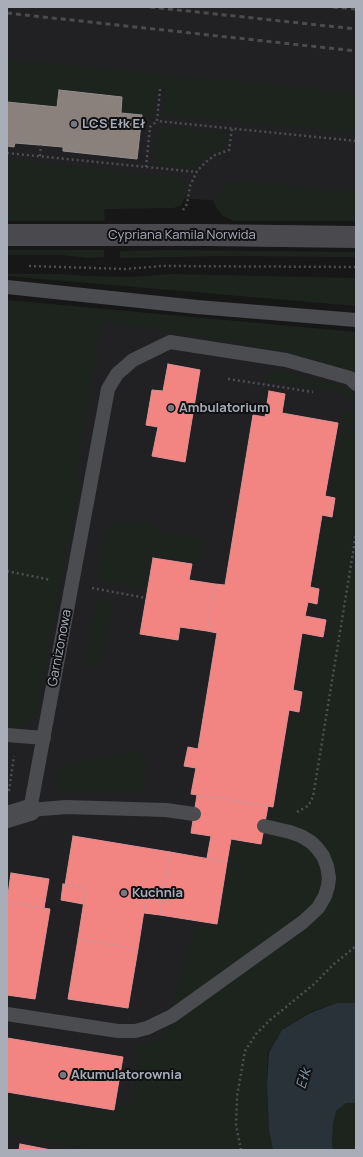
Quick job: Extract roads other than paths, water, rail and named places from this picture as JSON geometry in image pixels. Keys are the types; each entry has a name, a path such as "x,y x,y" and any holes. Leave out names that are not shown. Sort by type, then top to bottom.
{"street":[{"name":"Cypriana Kamila Norwida","path":"7,235 356,237"},
{"path":"7,807 40,809"}],"lane":[{"path":"7,287 197,307 356,320"},
{"name":"Garnizonowa","path":"40,809 44,738 108,389 117,374 134,360 170,342 286,360 350,378 356,384"},
{"path":"12,736 44,738"},
{"path":"40,809 66,807 166,810 194,814"},
{"path":"7,1014 118,1031 135,1031 153,1026 172,1016 303,922 318,908 325,896 329,878 327,866 323,856 311,842 302,836 264,826"}],"water":[{"name":"Ełk","path":"337,1003 356,1003 356,1103 346,1103 336,1111 333,1124 333,1150 273,1150 269,1130 267,1085 269,1052 282,1030 310,1013"}],"railway":[{"path":"150,7 356,29"},
{"path":"333,7 356,9"},
{"path":"7,13 356,51"}],"place":[{"name":"LCS Ełk Eł","path":"74,124"},
{"name":"Ambulatorium","path":"171,408"},
{"name":"Kuchnia","path":"124,893"},
{"name":"Akumulatorownia","path":"63,1075"}]}
